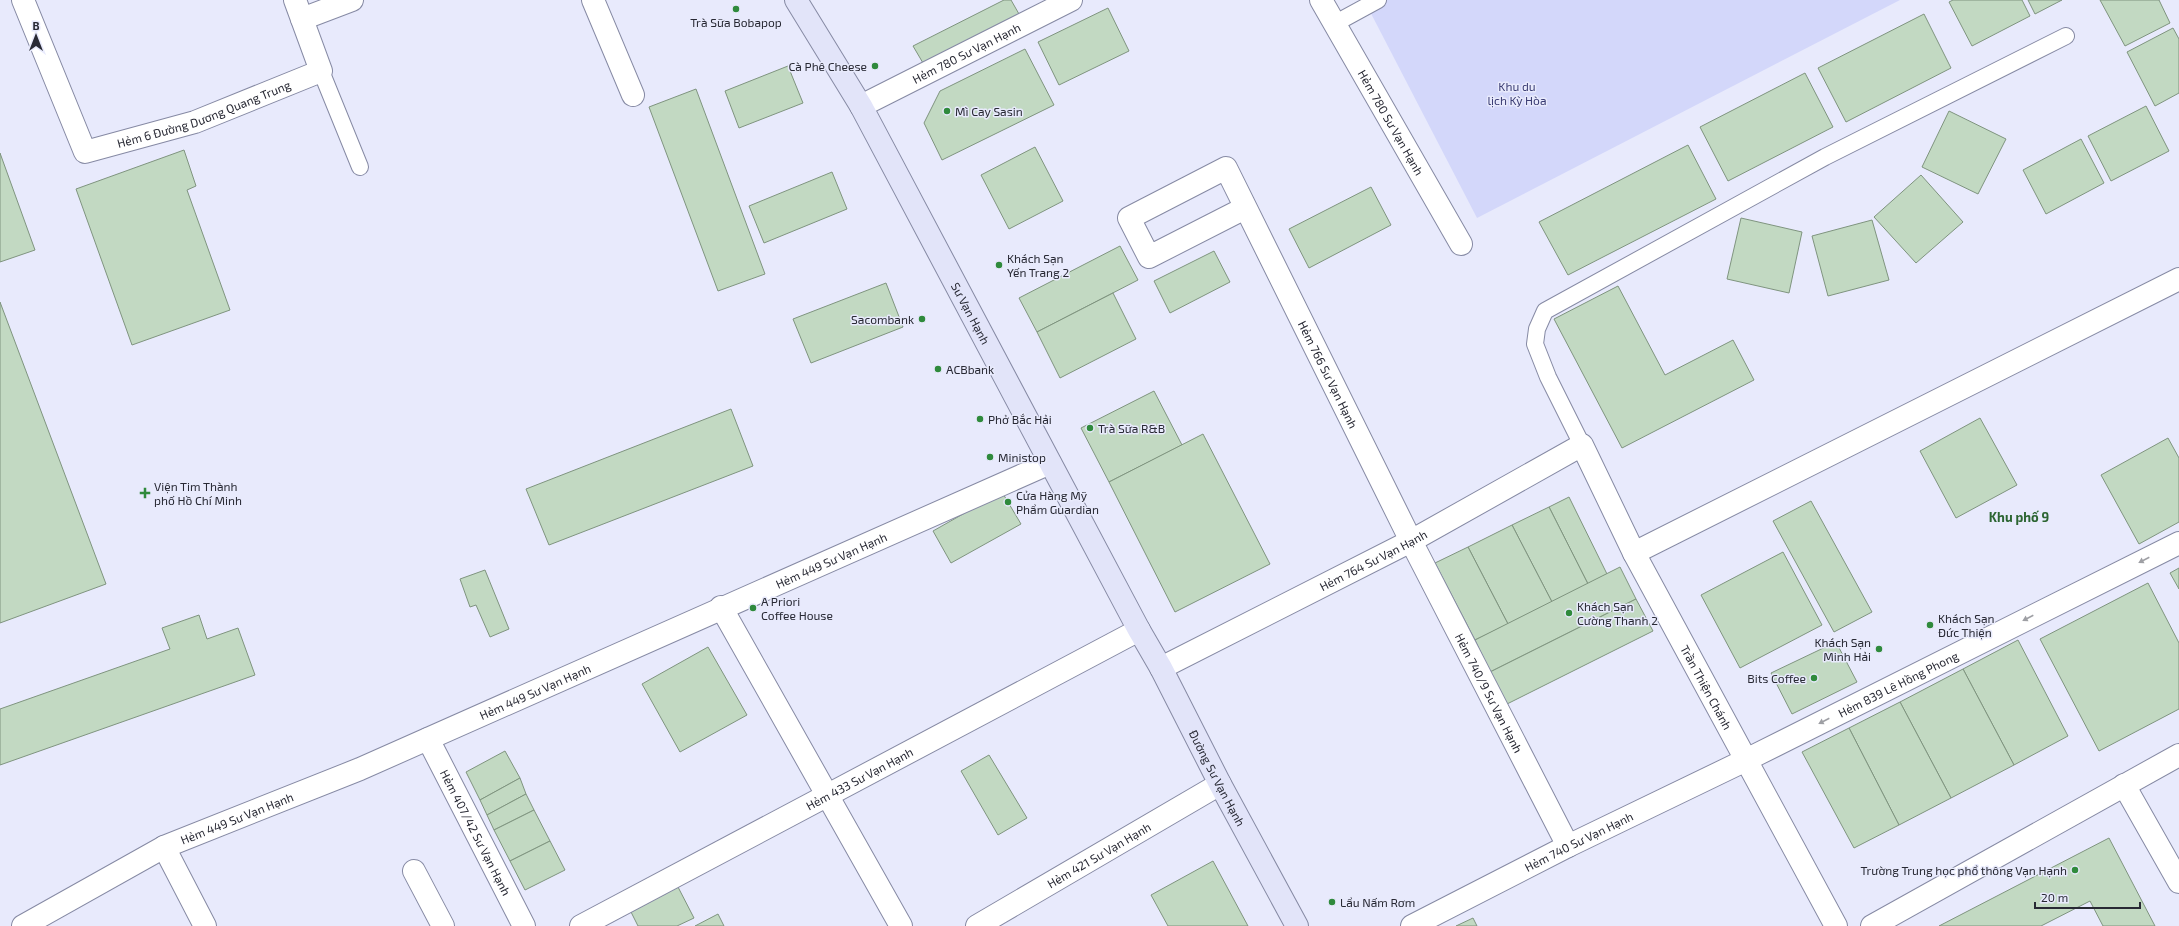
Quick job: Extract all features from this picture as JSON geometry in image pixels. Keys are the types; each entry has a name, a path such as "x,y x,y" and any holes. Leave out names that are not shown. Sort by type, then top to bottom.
{"street":[{"name":"Hẻm 6 Đường Dương Quang Trung","path":"23,0 85,152 194,122 321,71"},
{"path":"321,71 298,9 352,0"},
{"path":"593,0 633,95"},
{"name":"Sư Vạn Hạnh","path":"796,0 861,106 1139,630"},
{"name":"Hẻm 780 Sư Vạn Hạnh","path":"861,106 1071,0"},
{"name":"Hẻm 780 Sư Vạn Hạnh","path":"1321,0 1461,244"},
{"name":"Hẻm 766 Sư Vạn Hạnh","path":"1245,208 1149,257 1129,218 1226,168 1411,541"},
{"path":"1634,553 2179,279"},
{"name":"Hẻm 764 Sư Vạn Hạnh","path":"1161,668 1411,541 1582,445"},
{"name":"Trần Thiện Chánh","path":"1582,445 1634,553 1836,926"},
{"name":"Hẻm 449 Sư Vạn Hạnh","path":"23,926 164,847 360,769 721,607 1050,463"},
{"name":"Hẻm 740/9 Sư Vạn Hạnh","path":"1411,541 1568,846"},
{"name":"Hẻm 839 Lê Hồng Phong","path":"1746,760 2179,543"},
{"path":"721,607 901,926"},
{"name":"Đường Sư Vạn Hạnh","path":"1139,630 1161,668 1220,784 1298,926"},
{"name":"Hẻm 433 Sư Vạn Hạnh","path":"581,926 1139,630"},
{"name":"Hẻm 407/42 Sư Vạn Hạnh","path":"428,739 524,926"},
{"path":"1872,926 2179,755"},
{"name":"Hẻm 740 Sư Vạn Hạnh","path":"1412,926 1568,846 1746,760"},
{"name":"Hẻm 421 Sư Vạn Hạnh","path":"977,926 1220,784"},
{"path":"2124,785 2179,882"},
{"path":"164,847 205,926"},
{"path":"414,871 443,926"}],"lane":[{"path":"1334,24 1378,0"},
{"path":"1582,445 1548,377 1535,344 1536,329 1545,311 1825,157 2066,36"},
{"path":"321,71 360,167"}],"green space":[{"name":"Khu du lịch Kỳ Hòa","path":"1364,0 1900,0 1477,218"}],"building":[{"path":"1004,0 1011,0 1019,14 923,63 913,46"},
{"path":"1953,0 2022,0 2030,16 1972,46 1949,2"},
{"path":"2028,0 2062,0 2035,14"},
{"path":"2100,0 2159,0 2170,23 2125,46"},
{"path":"1108,8 1129,51 1059,85 1038,42"},
{"path":"1924,14 1951,68 1846,122 1818,68"},
{"path":"2173,28 2179,39 2179,93 2155,106 2127,52"},
{"path":"1025,49 1054,105 942,160 924,123 940,91"},
{"path":"788,66 803,103 739,128 725,91"},
{"path":"1805,73 1833,127 1728,181 1700,127"},
{"path":"696,89 765,274 718,291 649,107"},
{"path":"2146,106 2169,151 2111,181 2088,136"},
{"path":"1949,111 2006,139 1978,194 1922,167"},
{"path":"2081,139 2104,183 2046,214 2023,170"},
{"path":"1688,145 1716,199 1568,275 1539,222"},
{"path":"1035,147 1063,201 1009,229 981,175"},
{"path":"184,150 196,186 187,190 230,310 132,345 76,189"},
{"path":"0,153 35,250 0,262"},
{"path":"832,172 847,209 764,243 749,206"},
{"path":"1921,175 1963,222 1916,263 1874,217"},
{"path":"1371,187 1391,225 1309,268 1289,229"},
{"path":"1741,218 1802,232 1789,293 1727,279"},
{"path":"1872,220 1889,280 1828,296 1812,236"},
{"path":"1120,246 1138,280 1037,332 1019,298"},
{"path":"1214,251 1230,282 1170,313 1154,281"},
{"path":"886,283 903,327 811,363 793,319"},
{"path":"1618,286 1665,375 1733,340 1754,380 1622,448 1554,319"},
{"path":"1113,293 1136,339 1060,378 1037,332"},
{"path":"0,302 106,584 0,623"},
{"path":"1154,391 1182,445 1109,482 1081,428"},
{"path":"731,409 753,466 549,545 526,489"},
{"path":"1980,418 2017,485 1956,518 1920,451"},
{"path":"1203,434 1270,564 1175,612 1109,482"},
{"path":"2168,438 2179,458 2179,522 2139,544 2101,475"},
{"path":"1002,492 1021,524 951,563 933,531"},
{"path":"1569,497 1607,574 1588,584 1549,507"},
{"path":"1811,501 1872,612 1834,632 1773,521"},
{"path":"1549,507 1588,584 1552,602 1512,525"},
{"path":"1512,525 1552,602 1508,624 1468,547"},
{"path":"1468,547 1508,624 1475,640 1435,563"},
{"path":"1783,552 1822,625 1740,668 1701,595"},
{"name":"Khách Sạn Cường Thanh 2","path":"1620,567 1636,599 1490,672 1475,640"},
{"path":"2179,568 2179,589 2170,573"},
{"path":"485,570 509,629 490,637 476,605 470,607 460,579"},
{"path":"2148,583 2179,643 2179,709 2099,751 2040,639"},
{"path":"1636,599 1653,631 1507,704 1490,672"},
{"path":"199,615 207,639 238,628 255,675 0,765 0,709 170,649 162,628"},
{"path":"2018,640 2068,736 2014,765 1963,669"},
{"name":"Bits Coffee","path":"1836,642 1857,682 1792,714 1771,673"},
{"path":"708,647 747,715 680,752 642,684"},
{"path":"1963,669 2014,765 1951,798 1900,702"},
{"path":"1900,702 1951,798 1899,825 1849,728"},
{"path":"1849,728 1899,825 1854,848 1802,752"},
{"path":"505,751 520,778 480,800 466,772"},
{"path":"989,755 1027,818 998,835 961,771"},
{"path":"520,778 526,794 487,815 480,800"},
{"path":"526,794 534,810 494,830 487,815"},
{"path":"534,810 550,841 510,861 494,830"},
{"name":"Trường Trung học phổ thông Vạn Hạnh","path":"2109,838 2155,926 2103,926 2090,901 2041,926 1939,926"},
{"path":"550,841 565,870 525,890 510,861"},
{"path":"1213,861 1248,926 1168,926 1151,895"},
{"path":"678,887 694,918 677,926 638,926 631,912"},
{"path":"718,914 724,926 695,926"},
{"path":"1473,918 1477,926 1456,926"}],"place":[{"name":"Trà Sữa Bobapop","path":"736,9"},
{"name":"Cà Phê Cheese","path":"875,66"},
{"name":"Mì Cay Sasin","path":"947,111"},
{"name":"Khách Sạn Yến Trang 2","path":"999,265"},
{"name":"Sacombank","path":"922,319"},
{"name":"ACBbank","path":"938,369"},
{"name":"Phở Bắc Hải","path":"980,419"},
{"name":"Trà Sữa R&B","path":"1090,428"},
{"name":"Ministop","path":"990,457"},
{"name":"Viện Tim Thành phố Hồ Chí Minh","path":"145,493"},
{"name":"Cửa Hàng Mỹ Phẩm Guardian","path":"1008,502"},
{"name":"A Priori Coffee House","path":"753,608"},
{"name":"Khách Sạn Cường Thanh 2","path":"1569,613"},
{"name":"Khách Sạn Đức Thiện","path":"1930,625"},
{"name":"Khách Sạn Minh Hải","path":"1879,649"},
{"name":"Bits Coffee","path":"1814,678"},
{"name":"Trường Trung học phổ thông Vạn Hạnh","path":"2075,870"},
{"name":"Lẩu Nấm Rơm","path":"1332,902"}],"district":[{"name":"Khu phố 9","path":"2019,517"}]}
